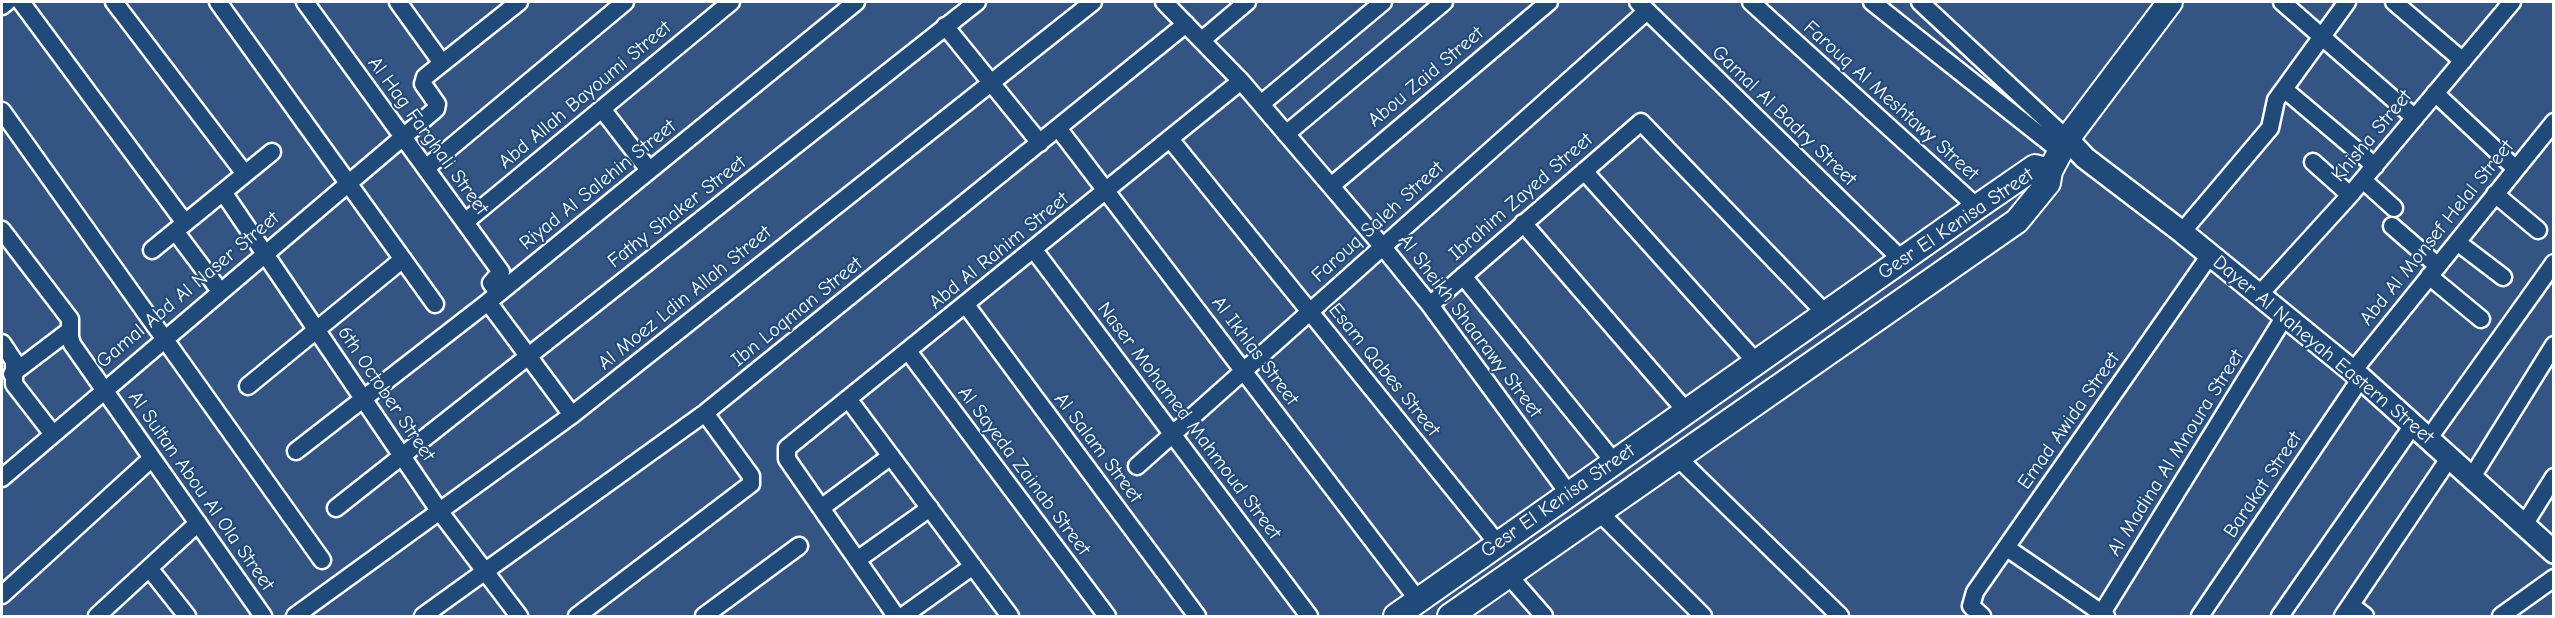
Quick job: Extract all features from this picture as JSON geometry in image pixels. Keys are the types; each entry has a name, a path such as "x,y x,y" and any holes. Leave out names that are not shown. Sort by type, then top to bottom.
{"main road":[{"path":"2059,154 2170,2"},
{"name":"Gesr El Kenisa Street","path":"1396,616 1977,207 2035,167 2059,154"},
{"name":"Gesr El Kenisa Street","path":"1450,616 1510,577 2017,221 2048,183 2059,154"}],"street":[{"path":"2,6 7,2"},
{"path":"21,2 180,227 220,291"},
{"path":"114,2 245,174"},
{"path":"218,2 435,304"},
{"name":"Al Hag Farghali Street","path":"305,2 501,272 491,283 493,298"},
{"path":"398,2 442,63 519,2"},
{"path":"426,168 625,2"},
{"name":"Abd Allah Bayoumi Street","path":"465,222 731,2"},
{"name":"Riyad Al Salehin Street","path":"296,451 493,298 856,2"},
{"name":"Fathy Shaker Street","path":"336,508 977,2"},
{"name":"Al Moez Ldin Allah Street","path":"295,616 572,415 1093,2"},
{"name":"Al Sheikh Shaarawy Street","path":"1164,2 1241,81 1430,304 1569,494"},
{"path":"1202,40 1247,2"},
{"path":"1261,104 1383,2"},
{"path":"1286,134 1444,2"},
{"name":"Abou Zaid Street","path":"1331,186 1549,2"},
{"name":"Farouq Al Meshtawy Street","path":"1751,2 1977,207"},
{"name":"Dayer Al Naheyah Eastern Street","path":"1872,2 2059,154 2085,158 2182,232 2357,374 2553,552"},
{"name":"Dayer Al Naheyah Eastern Street","path":"1920,2 2059,154"},
{"path":"2282,2 2415,118"},
{"path":"2182,232 2270,128 2273,106 2348,2"},
{"path":"2394,2 2463,61"},
{"name":"Khisha Street","path":"2259,295 2350,195 2509,3"},
{"name":"Farouq Saleh Street","path":"1137,466 1383,247 1643,6"},
{"name":"Gamal Al Badry Street","path":"1643,6 1902,260"},
{"name":"Ibn Loqman Street","path":"423,616 705,413 1186,24"},
{"path":"945,26 1040,142"},
{"name":"Gamal Abd Al Naser Street","path":"2,478 52,433 437,108 423,81 442,63"},
{"name":"Abd Al Rahim Street","path":"821,508 785,454 787,448 1241,81"},
{"path":"2284,89 2374,166"},
{"path":"2435,93 2516,169"},
{"path":"602,109 649,170"},
{"path":"2,111 322,560"},
{"name":"Ibrahim Zayed Street","path":"1430,304 1641,122 1826,314"},
{"name":"Abd Al Monsef Helal Street","path":"2357,374 2433,271 2553,122"},
{"name":"Al Ikhlas Street","path":"1058,128 1418,600"},
{"name":"Esam Qabes Street","path":"1170,139 1498,544"},
{"path":"152,250 272,152"},
{"path":"2313,162 2350,195"},
{"path":"1584,171 1756,362"},
{"path":"2362,180 2394,208"},
{"name":"6th October Street","path":"223,192 440,512 519,616"},
{"path":"2495,195 2538,230"},
{"path":"1524,223 1686,411"},
{"path":"2391,226 2481,319"},
{"name":"Al Sultan Abou Al Ola Street","path":"2,231 70,319 72,344 263,616"},
{"path":"2457,242 2503,277"},
{"name":"Naser Mohamed Mahmoud Street","path":"1034,250 1309,616"},
{"name":"Emad Awida Street","path":"1979,614 1971,606 1972,598 2210,255"},
{"path":"248,386 403,259"},
{"path":"2280,616 2553,262"},
{"path":"1462,276 1614,462"},
{"path":"493,298 528,356 572,415"},
{"name":"Al Salam Street","path":"966,305 1197,616"},
{"name":"Al Madina Al Mnoura Street","path":"2104,615 2285,316"},
{"path":"12,374 70,330"},
{"path":"2,343 14,361 12,374 14,384 52,433"},
{"path":"2472,477 2553,345"},
{"name":"Al Sayeda Zainab Street","path":"908,351 1107,616"},
{"name":"Barakat Street","path":"2200,616 2357,374"},
{"path":"849,400 1010,616"},
{"path":"577,616 751,484 751,476 705,413"},
{"path":"891,456 821,508 896,616"},
{"path":"2365,616 2347,611 2450,457"},
{"path":"2,595 152,458"},
{"path":"1679,459 1840,616"},
{"path":"2524,525 2553,477"},
{"path":"857,560 930,508"},
{"path":"1600,513 1703,616"},
{"path":"97,616 198,523"},
{"path":"704,616 799,546"},
{"path":"2007,548 2104,615"},
{"path":"903,616 973,566"},
{"path":"149,568 187,616"},
{"path":"1510,577 1544,616"},
{"path":"2501,616 2553,578"}]}
